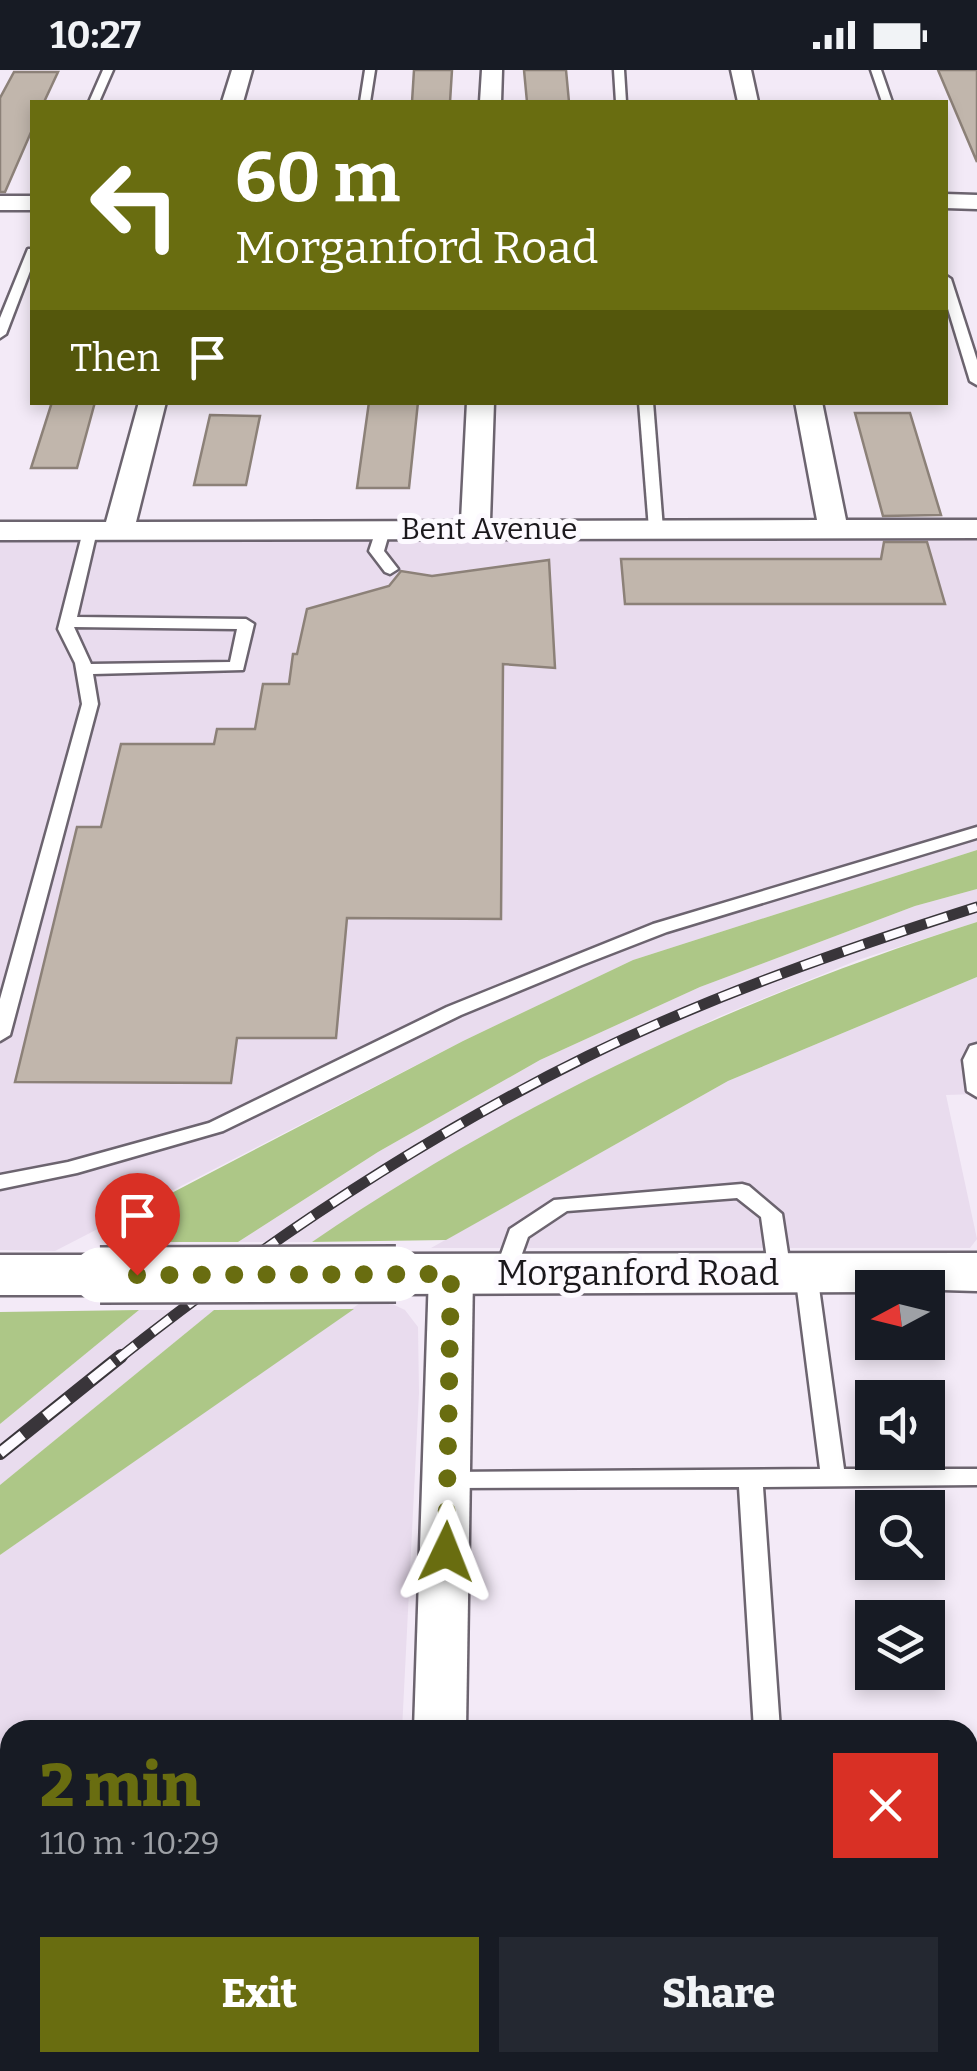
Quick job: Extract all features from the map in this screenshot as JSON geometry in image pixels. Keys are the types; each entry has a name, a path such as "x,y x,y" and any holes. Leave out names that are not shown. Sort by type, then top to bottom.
{"street":[{"path":"234,100 242,70"},
{"path":"491,100 492,70"},
{"path":"742,70 748,100"},
{"path":"948,202 977,202"},
{"path":"0,203 30,203"},
{"path":"105,530 153,405"},
{"path":"475,529 480,405"},
{"path":"809,405 833,528"},
{"name":"Bent Avenue","path":"0,531 977,528"},
{"name":"Morganford Road","path":"0,1275 977,1272"},
{"path":"440,1720 451,1274"}],"lane":[{"path":"95,100 108,70"},
{"path":"366,100 370,70"},
{"path":"618,70 622,100"},
{"path":"876,70 886,100"},
{"path":"0,334 30,257"},
{"path":"948,289 977,382"},
{"path":"646,405 656,529"},
{"path":"0,1035 90,704 84,669 70,642 68,622 105,530"},
{"path":"382,530 376,551 390,569"},
{"path":"68,622 246,624 237,667 84,669"},
{"path":"0,1182 70,1168 216,1127 454,1011 592,954 660,928 977,832"},
{"path":"977,1050 973,1060 977,1092"},
{"path":"451,1274 562,1206 742,1191 771,1214 793,1273 833,1478"},
{"path":"449,1480 977,1477"},
{"path":"750,1478 766,1720"}],"shaded area":[{"path":"977,535 977,850 633,960 463,1041 55,1251 0,1250 0,538"},
{"path":"977,889 977,922 858,960 718,1017 457,1151 312,1242 238,1242 378,1152 540,1060 700,987 915,906"},
{"path":"977,977 977,1094 946,1095 977,1239 970,1248 431,1248 728,1081"},
{"path":"363,1301 386,1301 405,1310 418,1327 419,1393 403,1720 0,1720 0,1555"},
{"path":"139,1310 214,1310 0,1485 0,1424"}],"green space":[{"path":"977,850 977,889 915,906 700,987 540,1060 378,1152 238,1242 148,1242 149,1220 164,1197 463,1041 633,960"},
{"path":"977,922 977,977 728,1081 446,1240 312,1242 468,1144 632,1058 802,984"},
{"path":"354,1309 0,1555 0,1485 214,1310"},
{"path":"139,1310 0,1424 0,1312"}],"building":[{"path":"414,70 452,70 450,100 412,100"},
{"path":"524,70 566,70 569,100 527,100"},
{"path":"938,70 977,70 977,162"},
{"path":"14,72 58,72 45,100 30,100 30,135 5,192 0,192 0,98"},
{"path":"51,405 94,405 77,468 31,468"},
{"path":"369,405 418,405 409,488 357,488"},
{"path":"855,413 910,413 941,515 883,516"},
{"path":"210,415 260,416 246,485 194,485"},
{"path":"884,542 927,542 945,604 625,604 621,559 881,559"},
{"path":"549,560 555,668 503,664 501,919 347,918 336,1038 237,1038 231,1083 15,1082 77,827 101,827 121,744 214,744 217,729 255,729 263,684 289,684 293,654 297,654 307,609 389,586 401,571 432,576"}],"railway":[{"path":"118,1359 230,1274 345,1195 526,1088 635,1034 731,993 977,907"},
{"path":"0,1453 121,1356"}],"route":[{"path":"137,1275 451,1274 446,1552"}]}
